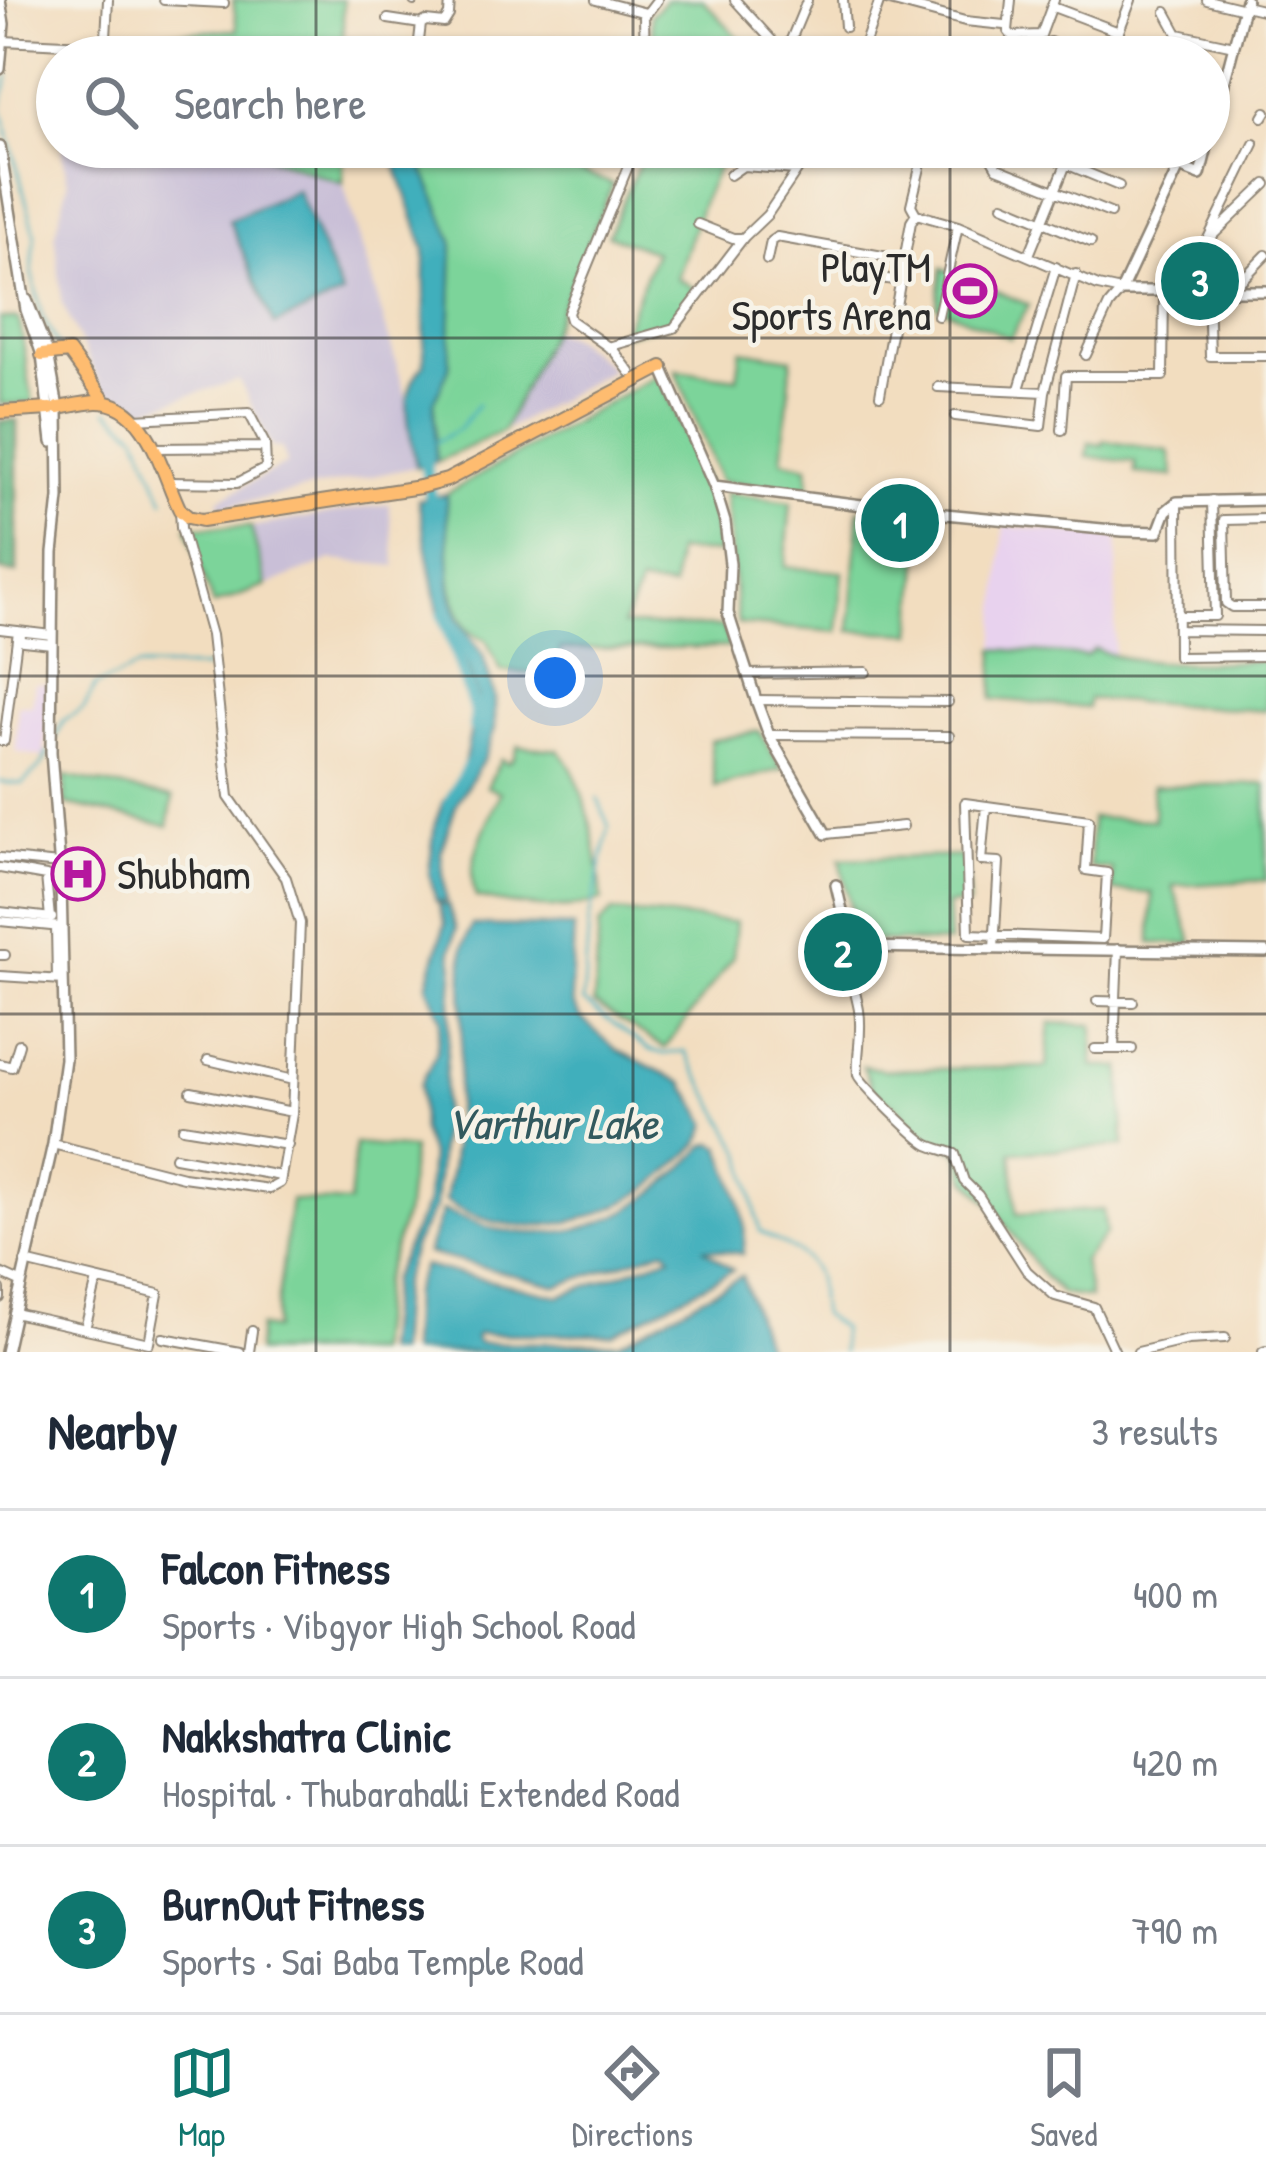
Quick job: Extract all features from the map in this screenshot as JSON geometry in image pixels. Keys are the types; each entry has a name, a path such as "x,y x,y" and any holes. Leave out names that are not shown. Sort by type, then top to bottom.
{"main road":[{"path":"52,352 74,356 98,403"},
{"path":"446,476 630,372 653,367"},
{"path":"0,412 98,403 133,419 154,448 178,505 212,512 420,484 446,476 653,367"}],"street":[{"path":"0,0 0,70"},
{"path":"106,36 108,0"},
{"path":"164,0 224,3"},
{"path":"388,19 444,22 450,0"},
{"path":"596,0 646,13"},
{"path":"645,36 646,13 657,0"},
{"path":"735,0 768,36"},
{"path":"843,0 845,27"},
{"path":"870,36 888,0 964,21 1004,25"},
{"path":"1011,0 1008,31 1012,36 1041,35 1053,4 1119,32"},
{"path":"1207,0 1266,11"},
{"path":"794,36 807,1"},
{"path":"1117,36 1129,1"},
{"path":"1230,62 1245,5"},
{"path":"1166,12 1178,34 1187,36"},
{"path":"420,36 422,24"},
{"path":"3,41 36,44"},
{"path":"1230,45 1234,46"},
{"path":"1182,292 1254,144"},
{"path":"0,147 27,300 52,352 59,498 51,747 64,1059 53,1144 6,1352"},
{"path":"627,168 568,314 614,352 630,372"},
{"path":"730,176 740,168"},
{"path":"770,168 798,170"},
{"path":"920,168 911,206 916,214 1121,291 1266,291"},
{"path":"997,168 1110,213"},
{"path":"1029,255 1064,168"},
{"path":"1078,168 1119,186"},
{"path":"1086,355 1179,168"},
{"path":"614,352 674,328 798,170"},
{"path":"1207,241 1266,184"},
{"path":"1003,206 1091,242"},
{"path":"880,394 916,214"},
{"path":"698,224 733,238 744,237"},
{"path":"938,316 958,226"},
{"path":"767,260 776,237 904,260"},
{"path":"1231,291 1266,255"},
{"path":"1018,389 1056,267"},
{"path":"955,416 1041,426 1045,392 1076,274"},
{"path":"866,276 901,281"},
{"path":"1062,430 1066,376 1163,376 1164,292"},
{"path":"1208,292 1210,356 1266,356"},
{"path":"653,367 714,486 727,543 728,613 770,735 826,834 903,826"},
{"path":"938,386 1045,392"},
{"path":"133,419 249,413 265,447 265,470 248,480 168,482"},
{"path":"154,448 265,447"},
{"path":"714,486 893,509 1158,532 1166,511 1177,502 1262,500 1262,519 1218,521 1219,556"},
{"path":"1178,616 1215,616 1212,500"},
{"path":"1177,502 1181,643"},
{"path":"53,1144 183,1177 274,1188 288,1145 300,923 286,878 230,797 211,635 178,505"},
{"path":"1224,520 1226,603 1232,608 1266,607"},
{"path":"0,629 18,631"},
{"path":"1180,630 1266,631"},
{"path":"1180,630 1178,656 1266,656"},
{"path":"18,631 23,641 54,640"},
{"path":"0,741 4,741 18,631"},
{"path":"748,674 866,672"},
{"path":"756,700 948,702"},
{"path":"770,735 949,736"},
{"path":"964,803 1089,820 1086,870 1107,873 1103,939 995,934 970,934 964,803"},
{"path":"986,806 981,861 999,862 994,949"},
{"path":"0,858 59,864"},
{"path":"0,868 46,876 57,922"},
{"path":"836,885 854,947 1266,952"},
{"path":"0,916 57,922"},
{"path":"1051,936 1051,949"},
{"path":"854,947 848,961 861,1020 857,1073 862,1085 893,1109 910,1133 955,1154 964,1181 1027,1271 1055,1296 1094,1307 1114,1352"},
{"path":"1114,1049 1118,948"},
{"path":"0,976 60,980"},
{"path":"1097,1001 1133,1002"},
{"path":"0,1064 12,1067 19,1044"},
{"path":"1095,1048 1132,1049"},
{"path":"208,1060 292,1081"},
{"path":"191,1092 292,1112"},
{"path":"184,1128 288,1145"},
{"path":"175,1157 281,1176"},
{"path":"14,1312 149,1343 158,1294 24,1262"},
{"path":"0,1273 20,1282"},
{"path":"85,1329 97,1280"},
{"path":"0,1289 0,1298"},
{"path":"164,1338 244,1352 252,1331"},
{"path":"1138,1352 1225,1337"}],"shaded area":[{"path":"65,168 300,168 343,183 406,396 416,467 221,507 218,500 287,464 282,448 272,447 239,380 135,412 102,388 62,303 55,237 68,183"},
{"path":"551,331 573,338 612,369 503,431"},
{"path":"389,504 396,566 332,560 266,586 251,527"},
{"path":"1004,526 1118,537 1114,657 1095,649 1087,656 995,649"},
{"path":"35,683 48,684 44,757 16,752 18,705 32,705"}],"green space":[{"path":"233,0 343,0 343,36 115,36 115,35 237,30"},
{"path":"666,0 703,0 737,36 653,36 651,15"},
{"path":"300,168 343,168 343,183"},
{"path":"423,168 570,168 613,184 503,431 436,462 434,401 449,368 453,241"},
{"path":"638,168 718,168 677,278 696,289 670,324 622,335 655,252 608,235"},
{"name":"PlayTM Sports Arena","path":"942,268 1029,305 1010,338 937,306"},
{"path":"0,318 19,319 33,403 0,404"},
{"path":"741,350 792,358 782,460 808,466 810,491 720,481 676,370 737,378"},
{"path":"659,374 711,492 719,553 676,551 673,588 640,584 623,625 724,627 730,647 560,649 558,675 501,671 486,640 471,632 461,618 454,599 446,494"},
{"path":"17,420 17,573 0,571 0,421"},
{"path":"1104,441 1169,451 1174,476 1135,473 1135,462 1087,457 1089,443 1103,445"},
{"path":"725,493 791,502 785,567 843,572 838,632 738,624"},
{"path":"859,510 893,515 893,524 922,526 913,633 850,631"},
{"path":"187,527 251,527 266,586 213,605"},
{"path":"995,649 1086,656 1095,649 1157,662 1266,661 1266,711 1089,699 1087,708 993,699"},
{"path":"759,731 782,769 715,787 710,741"},
{"path":"518,746 558,750 577,780 590,820 602,900 557,908 476,897 475,858 500,792 487,787 501,759 507,763 513,759"},
{"path":"65,776 173,798 168,826 65,804"},
{"path":"1266,784 1266,880 1173,886 1193,944 1151,943 1152,893 1112,891 1112,869 1090,868 1091,818 1154,820 1152,786"},
{"path":"966,856 969,905 947,905 949,943 858,940 840,859"},
{"path":"612,912 736,922 733,958 665,1048 594,1004 599,925"},
{"path":"1050,1023 1094,1025 1093,1067 1121,1067 1124,1146 1012,1152 1017,1214 1103,1210 1106,1233 1083,1261 1090,1298 1062,1294 1041,1273 966,1178 958,1151 914,1129 897,1107 873,1091 863,1066 884,1070 1046,1067"},
{"path":"355,1144 412,1149 406,1210 383,1281 375,1352 256,1352 259,1327 274,1329 291,1200 349,1203"}],"water":[{"path":"397,168 423,168 453,241 449,368 434,402 436,462 416,467 408,400 415,376 424,365 425,250"},
{"path":"297,190 342,295 274,325 229,220"},
{"path":"446,494 451,594 458,619 483,655 495,697 495,728 484,759 457,802 441,853 446,901 436,901 429,872 435,823 443,802 461,781 477,697 438,610 418,500"},
{"path":"439,904 448,905 456,929 435,1207 414,1245 401,1285 397,1352 383,1352 391,1280 427,1203 430,1154 421,1131 420,1085 436,1054 441,1018 427,985 445,924"},
{"name":"Varthur Lake","path":"472,925 574,927 571,989 581,1018 617,1050 683,1083 708,1123 706,1130 691,1152 651,1186 596,1214 535,1226 473,1216 445,1201 462,1030 463,947"},
{"name":"Varthur Lake","path":"714,1143 721,1147 735,1186 745,1240 743,1254 703,1248 733,1270 612,1334 478,1334 475,1338 478,1343 619,1343 742,1276 768,1352 409,1352 412,1294 423,1266 559,1296 671,1256 666,1249 557,1286 427,1253 442,1211 496,1229 529,1233 587,1227 638,1204"}],"waterway":[{"path":"9,76 1,108 35,233 32,274 42,316 60,349"},
{"path":"436,442 459,429 478,404"},
{"path":"108,410 137,434 164,500"},
{"path":"424,454 433,511"},
{"path":"443,614 476,714 474,727"},
{"path":"55,739 64,720 84,708 95,686 138,667 206,668 210,664"},
{"path":"0,782 22,784 48,752"},
{"path":"448,805 469,765"},
{"path":"598,799 609,827 589,920 583,1002 650,1050 685,1051 743,1154 760,1231 812,1266 821,1314 841,1328 842,1352"}],"place":[{"name":"BurnOut Fitness","path":"1200,281"},
{"name":"PlayTM Sports Arena","path":"970,291"},
{"name":"Falcon Fitness","path":"900,523"},
{"name":"Shubham","path":"78,874"},
{"name":"Nakkshatra Clinic","path":"843,952"}]}
